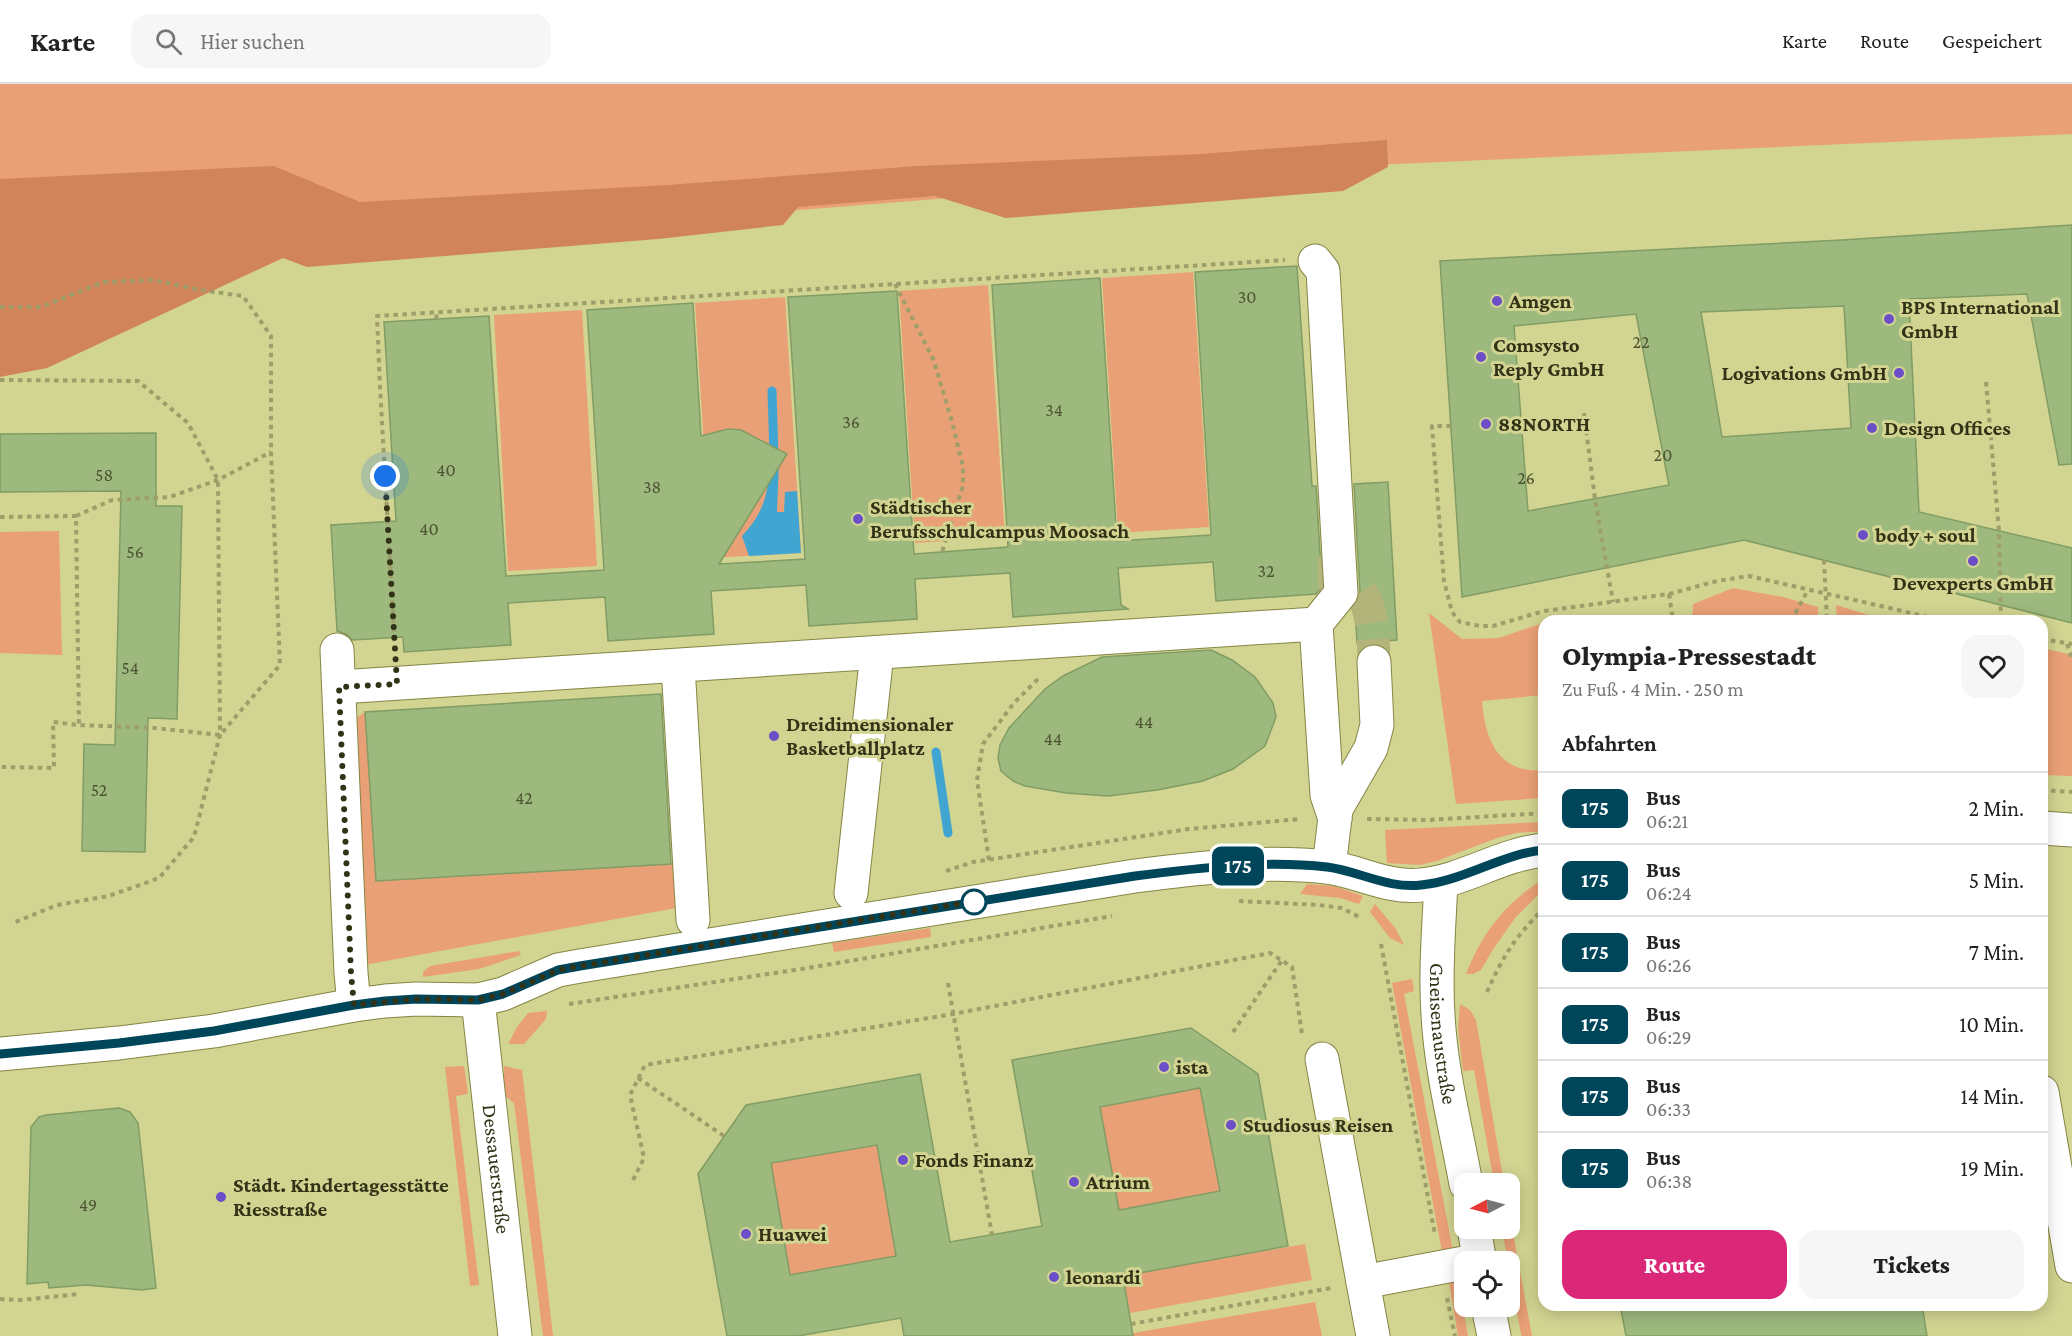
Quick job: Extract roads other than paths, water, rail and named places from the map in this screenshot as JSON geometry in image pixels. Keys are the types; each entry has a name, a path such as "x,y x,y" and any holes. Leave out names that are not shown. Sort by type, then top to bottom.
{"street":[{"path":"1315,261 1323,271 1341,593 1316,624 1327,795 1335,819"},
{"path":"339,687 1316,624"},
{"path":"337,650 354,1005"},
{"path":"851,893 877,653"},
{"path":"1329,867 1336,809 1371,748 1377,725 1374,662"},
{"path":"678,666 693,920"},
{"path":"2048,828 2072,830"},
{"path":"0,1054 214,1031 354,1005 416,999 478,1000 503,994 558,970 1135,876 1213,867 1292,865 1329,867 1394,885 1420,886 1441,882 1497,861 1538,851"},
{"name":"Gneisenaustraße","path":"1441,882 1437,972 1438,1017 1464,1173"},
{"name":"Dessauerstraße","path":"478,1000 515,1336"},
{"path":"1322,1059 1373,1336"},
{"path":"2048,1127 2072,1266"},
{"path":"1363,1282 1454,1264"},
{"path":"1490,1317 1494,1336"}],"water":[{"path":"779,462 777,512 784,512 785,492 797,491 801,553 749,556 742,536 764,502 770,463"}],"waterway":[{"path":"772,391 774,457"},
{"path":"936,752 948,833"}],"tunnel":[{"path":"1318,573 1336,575 1349,581 1359,590 1370,616 1374,662"}],"place":[{"name":"Amgen","path":"1497,301"},
{"name":"BPS International GmbH","path":"1889,319"},
{"name":"Comsysto Reply GmbH","path":"1481,357"},
{"name":"Logivations GmbH","path":"1899,373"},
{"name":"88NORTH","path":"1486,424"},
{"name":"Design Offices","path":"1872,428"},
{"name":"Städtischer Berufsschulcampus Moosach","path":"858,519"},
{"name":"body + soul","path":"1863,535"},
{"name":"Devexperts GmbH","path":"1973,561"},
{"name":"Dreidimensionaler Basketballplatz","path":"774,736"},
{"name":"ista","path":"1164,1067"},
{"name":"Studiosus Reisen","path":"1231,1125"},
{"name":"Fonds Finanz","path":"903,1160"},
{"name":"Atrium","path":"1074,1182"},
{"name":"Städt. Kindertagesstätte Riesstraße","path":"221,1197"},
{"name":"Huawei","path":"746,1234"},
{"name":"leonardi","path":"1054,1277"}]}
